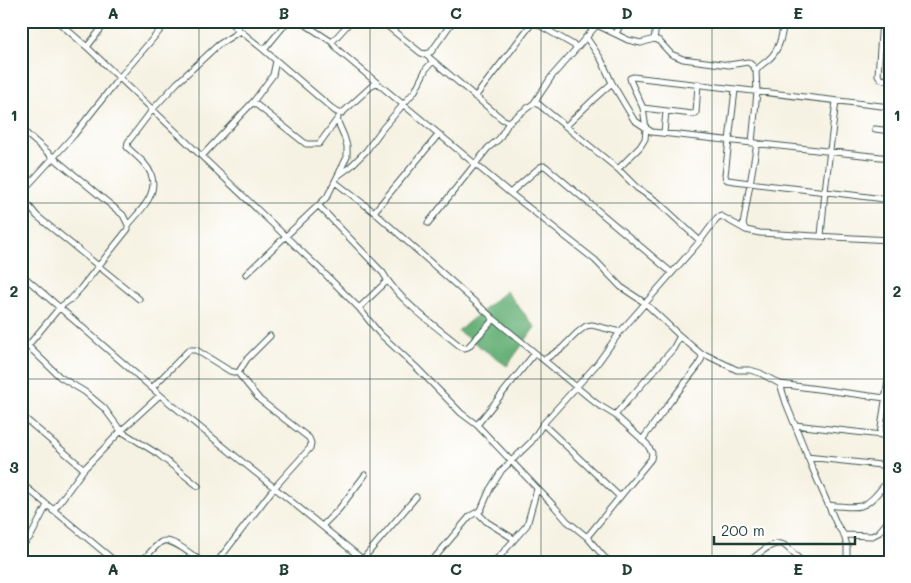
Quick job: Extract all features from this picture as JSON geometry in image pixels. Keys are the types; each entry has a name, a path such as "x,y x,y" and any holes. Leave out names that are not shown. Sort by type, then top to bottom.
{"street":[{"path":"57,21 87,47 286,236 359,308 379,333 416,367 461,413 477,425 567,521 588,536 604,557 611,562"},
{"path":"87,47 107,21"},
{"path":"21,193 74,135 119,78 168,21"},
{"path":"228,21 342,114"},
{"path":"264,50 288,21"},
{"path":"300,21 332,42 338,50 376,82 510,193 595,260 621,287 645,303 700,354 737,370 750,370 780,384 885,398"},
{"path":"332,42 351,21"},
{"path":"381,21 421,53 425,54 502,119 509,122"},
{"path":"425,54 431,52 453,21"},
{"path":"616,34 622,21"},
{"path":"654,38 657,21"},
{"path":"756,71 760,65 774,54 778,47 784,21"},
{"path":"882,21 878,75 881,79 890,81"},
{"path":"475,97 533,22 577,47"},
{"path":"428,224 488,148 499,139 509,122 534,103 552,76 596,23 628,40 641,43 654,38"},
{"path":"21,354 60,307 71,299 90,277 126,232 128,225 147,203 152,189 151,174 146,166 127,147 128,142 153,109 177,83 213,49 240,31"},
{"path":"586,37 601,59 612,83 634,120 652,132 890,158"},
{"path":"654,38 671,54 683,59 729,64 748,62 756,71 757,92 751,183 743,225 746,230"},
{"path":"202,156 254,102 273,75 276,61"},
{"path":"338,176 366,151 415,91 426,69 433,61"},
{"path":"618,169 640,147 645,139 646,129 643,108 630,82 630,78 633,77 890,107"},
{"path":"254,102 306,144 319,144 342,114 376,82"},
{"path":"566,126 612,83"},
{"path":"643,108 696,113 698,84"},
{"path":"735,90 728,140 726,179 890,200"},
{"path":"821,236 836,101"},
{"path":"534,103 537,103 566,126 618,169 637,188 658,202 700,241"},
{"path":"664,133 666,111"},
{"path":"246,274 327,198 346,157 347,146 337,120"},
{"path":"21,129 123,215 128,225"},
{"path":"875,129 890,131"},
{"path":"374,212 440,134"},
{"path":"510,193 539,168 545,166 672,273"},
{"path":"335,182 374,212 494,319 647,444 652,454 651,459 588,536"},
{"path":"21,199 43,221 139,299"},
{"path":"319,206 411,305 461,347 468,347 494,319"},
{"path":"431,562 470,516 481,510 490,489 502,470 531,442 543,424 597,364 620,332 700,241 717,218 721,216 746,230 760,233 890,240"},
{"path":"21,274 160,395 365,560 416,497"},
{"path":"359,308 387,281"},
{"path":"544,360 562,348 586,326 592,325 620,332"},
{"path":"238,373 247,359 270,336"},
{"path":"615,416 673,349 680,336"},
{"path":"28,346 60,377 85,392 104,408 121,431 158,454 198,486"},
{"path":"152,388 189,350 196,350 230,371 238,373 260,400 309,438 311,442 310,448 274,488 217,562"},
{"path":"477,425 535,353"},
{"path":"642,440 698,366 702,358 700,354"},
{"path":"880,434 890,368"},
{"path":"780,384 807,457 837,525 844,535 847,546 847,562"},
{"path":"54,511 84,469 160,395"},
{"path":"21,415 84,469"},
{"path":"543,424 620,497"},
{"path":"795,425 890,436"},
{"path":"807,457 890,466"},
{"path":"322,526 339,509 365,475"},
{"path":"828,505 859,507 871,499 890,478"},
{"path":"21,484 116,562"},
{"path":"493,562 527,525 537,489"},
{"path":"21,547 31,536 47,505"},
{"path":"477,512 487,522 514,539"},
{"path":"844,535 872,536 878,533 890,519"},
{"path":"141,562 161,542 167,540 202,562"},
{"path":"749,562 761,552 780,543 801,562"}],"green space":[{"path":"506,291 535,327 507,366 458,331"}]}
